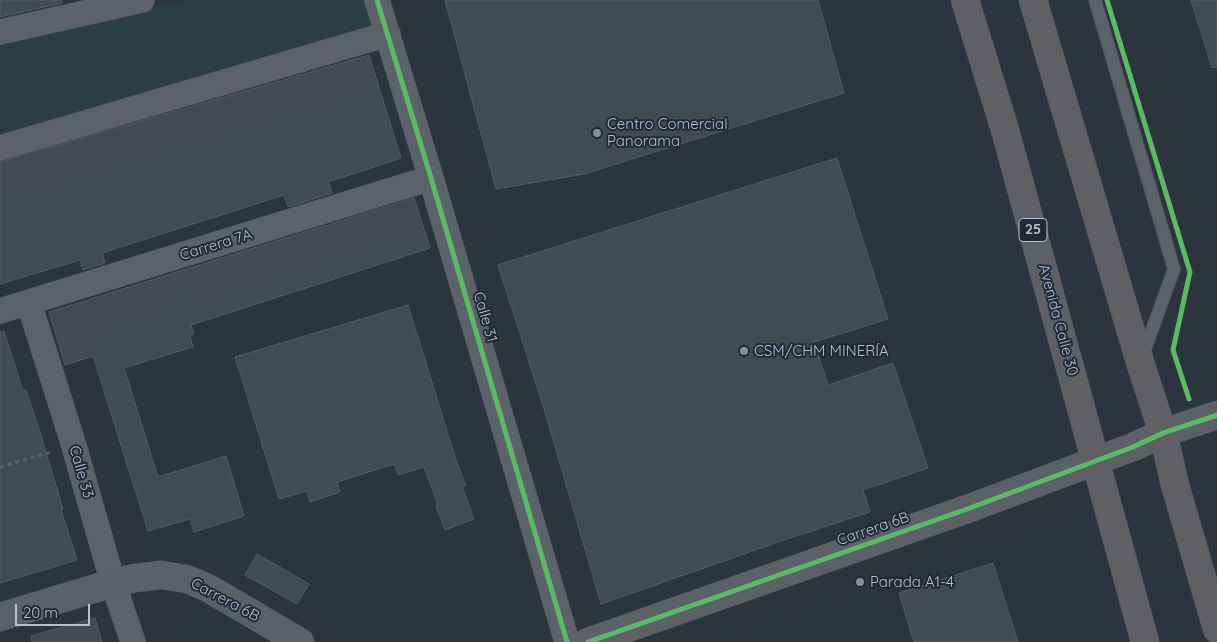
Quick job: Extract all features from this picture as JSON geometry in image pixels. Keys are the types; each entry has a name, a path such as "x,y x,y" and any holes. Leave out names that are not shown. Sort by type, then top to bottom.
{"highway":[{"name":"Avenida Calle 30","path":"965,0 1005,130 1146,642"},
{"path":"1033,0 1140,362 1163,433 1175,485 1217,629"}],"street":[{"path":"0,32 142,0"},
{"name":"Calle 31","path":"377,0 567,642"},
{"path":"0,148 388,34"},
{"name":"Carrera 7A","path":"0,311 431,178"},
{"name":"Calle 33","path":"29,303 74,446 113,583 133,642"},
{"name":"Carrera 6B","path":"588,642 970,508 1133,447 1163,433 1217,415"},
{"name":"Carrera 6B","path":"0,617 113,583 161,575 187,579 208,588 300,642"}],"lane":[{"path":"1095,0 1174,269 1140,362"}],"path":[{"path":"0,467 74,446"}],"green space":[{"path":"185,0 367,0 378,30 0,136 0,41"}],"building":[{"path":"0,0 62,0 62,3 0,17"},
{"name":"Centro Comercial Panorama","path":"445,0 818,0 844,93 584,174 496,189"},
{"path":"1191,0 1217,0 1217,67 1212,68"},
{"path":"369,55 401,158 328,182 332,193 288,207 284,195 102,253 105,263 83,270 80,260 0,284 0,162"},
{"name":"CSM/CHM MINERÍA","path":"837,158 888,319 814,342 828,385 893,363 928,468 863,490 870,512 601,604 545,412 498,265"},
{"path":"414,198 430,248 191,325 194,334 190,336 193,347 124,368 158,477 226,456 244,516 194,532 190,519 148,531 93,356 65,365 49,312"},
{"path":"408,305 456,460 466,486 462,487 474,519 445,530 424,467 398,475 394,464 337,482 340,492 310,502 307,491 279,499 235,357"},
{"path":"4,331 23,391 26,390 40,432 77,560 0,583 0,332"},
{"path":"257,554 309,584 297,604 245,575"},
{"path":"993,563 1018,642 914,642 899,593"},
{"path":"95,618 102,642 32,642 31,636"}],"cycle path":[{"path":"377,0 567,642"},
{"path":"1107,0 1190,272 1173,350 1189,399"},
{"path":"588,642 970,508 1133,447 1163,433 1217,415"}],"place":[{"name":"Centro Comercial Panorama","path":"597,133"},
{"name":"CSM/CHM MINERÍA","path":"744,351"},
{"name":"Parada A1-4","path":"860,582"}]}
